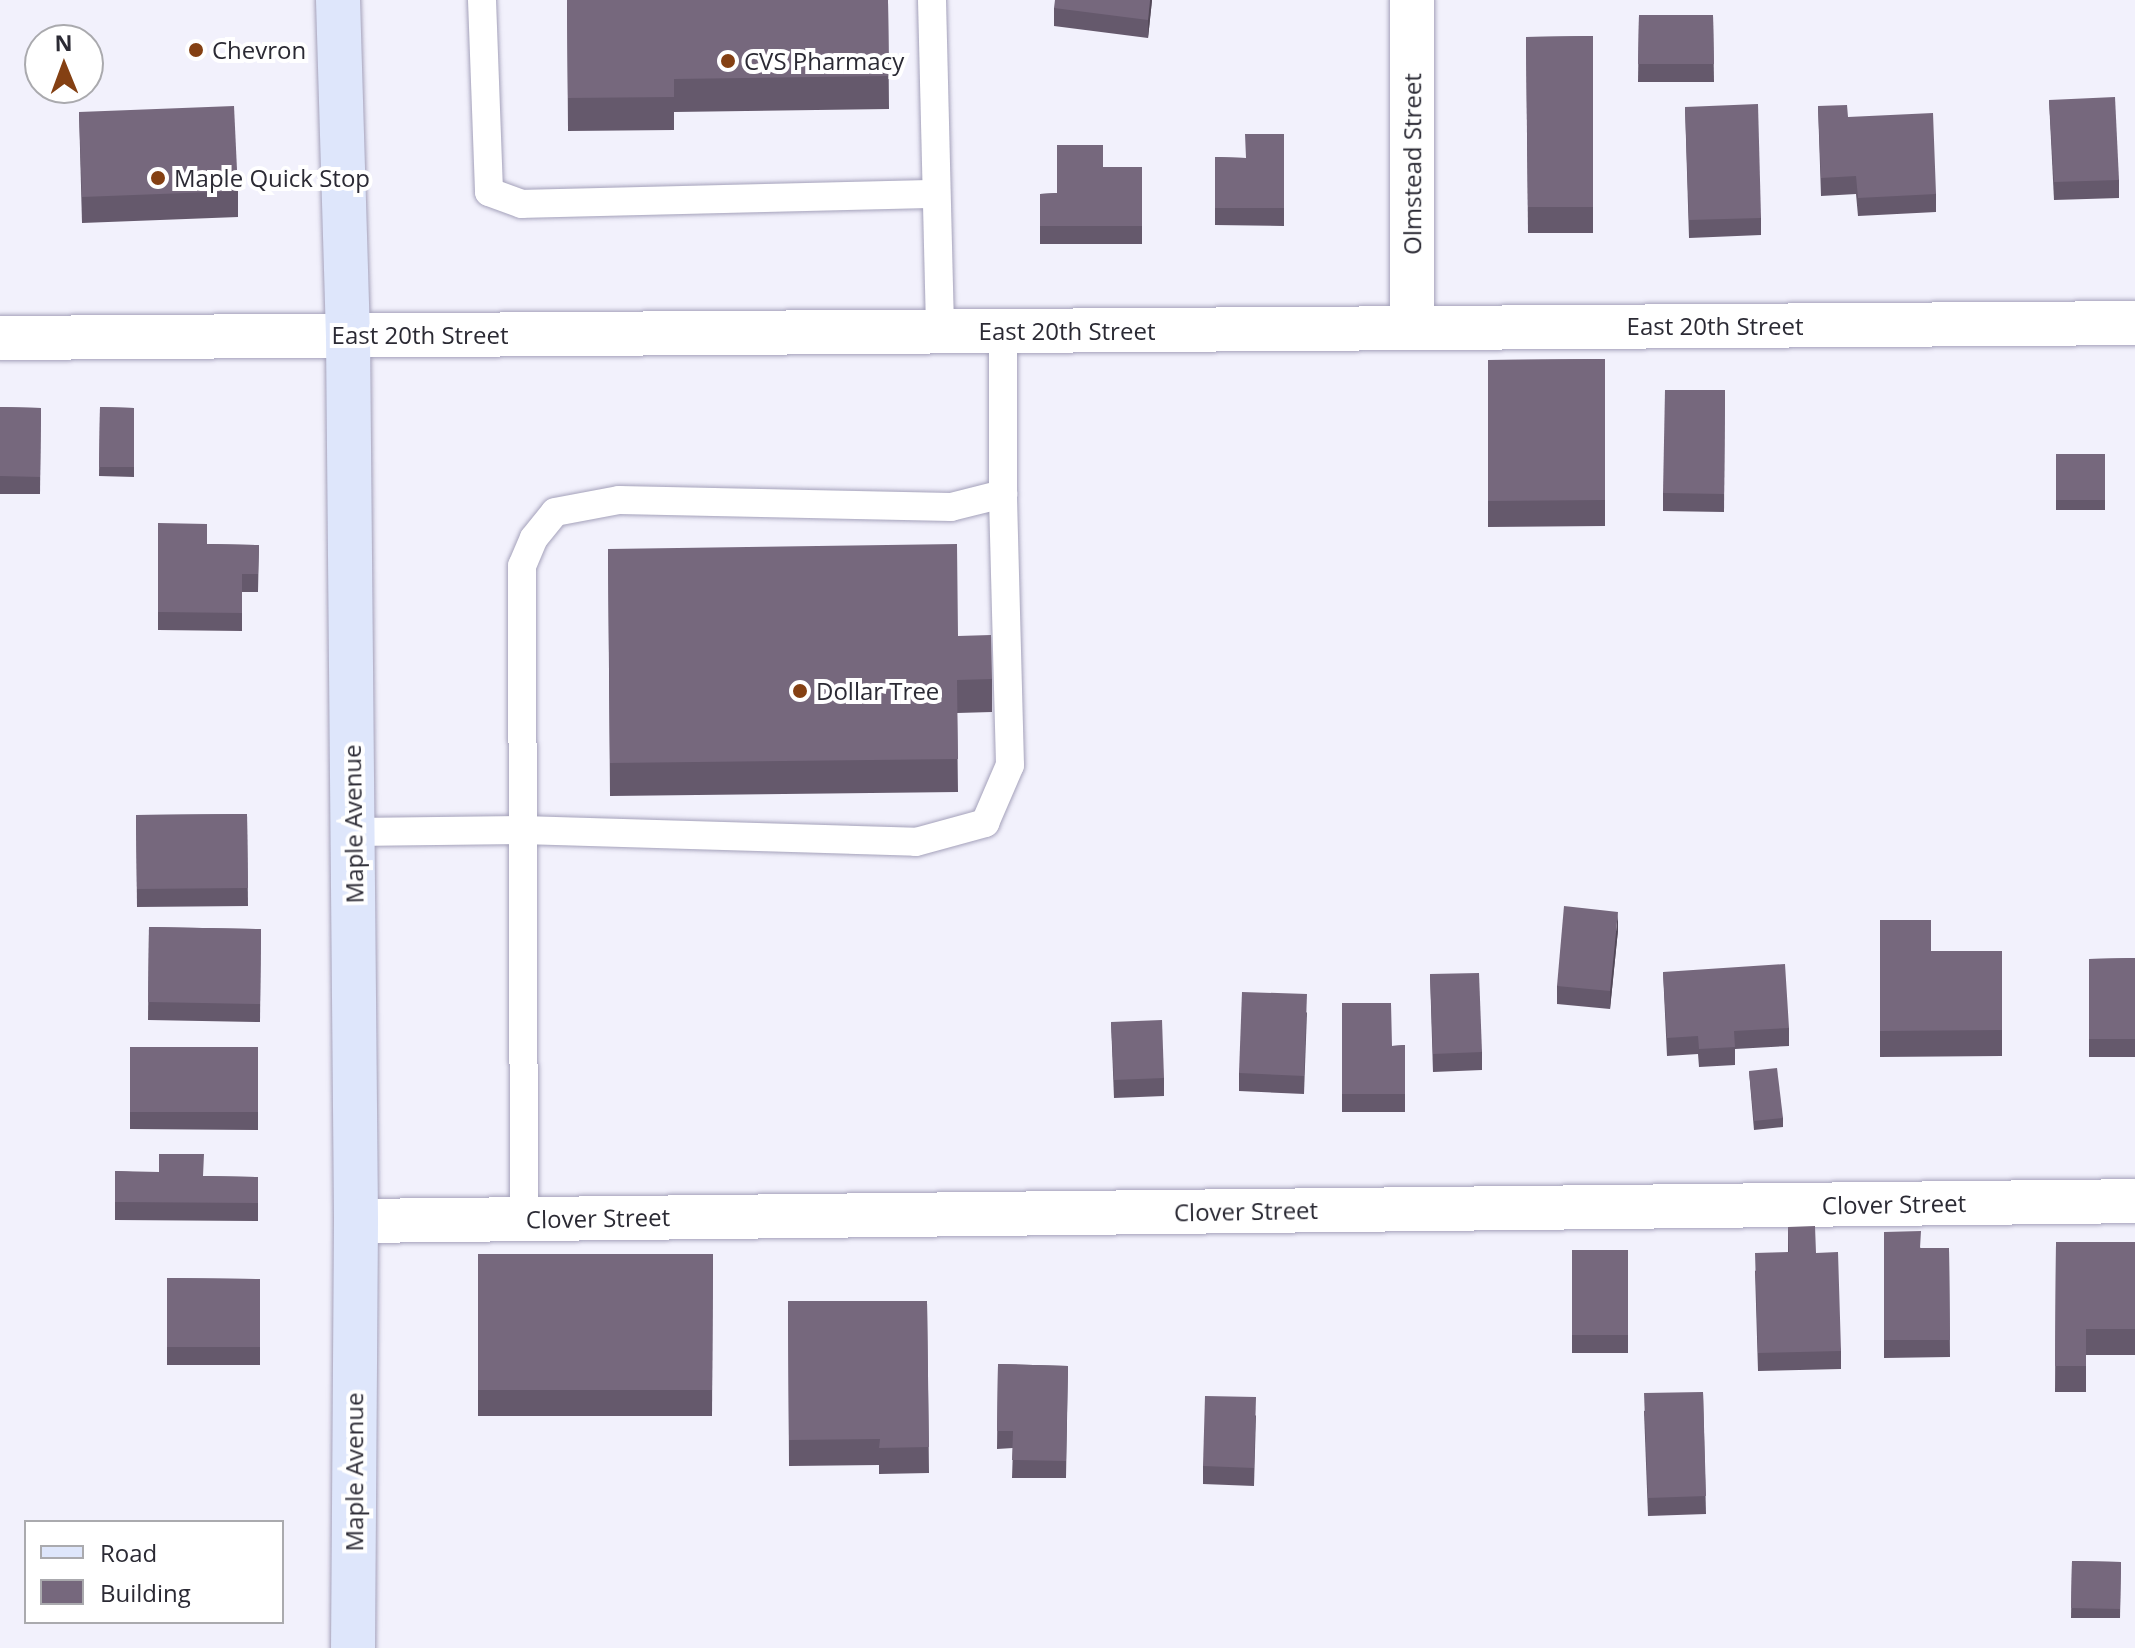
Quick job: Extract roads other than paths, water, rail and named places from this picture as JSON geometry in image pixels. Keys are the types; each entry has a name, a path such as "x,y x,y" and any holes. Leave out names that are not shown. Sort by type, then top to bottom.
{"main road":[{"name":"Maple Avenue","path":"338,0 348,336 353,832 356,1221 353,1648"}],"street":[{"name":"Olmstead Street","path":"1412,0 1412,328"},
{"name":"East 20th Street","path":"0,338 2135,323"},
{"name":"Clover Street","path":"356,1221 2135,1201"}],"lane":[{"path":"482,0 489,192 522,204 936,194"},
{"path":"932,0 940,332"},
{"path":"353,832 522,830 916,842 985,823 1010,765 1003,494 1003,331"},
{"path":"524,1219 522,566 534,538 555,512 619,500 951,507 1003,494"}],"place":[{"name":"Chevron","path":"196,50"},
{"name":"CVS Pharmacy","path":"728,61"},
{"name":"Maple Quick Stop","path":"158,178"},
{"name":"Dollar Tree","path":"800,691"}]}
